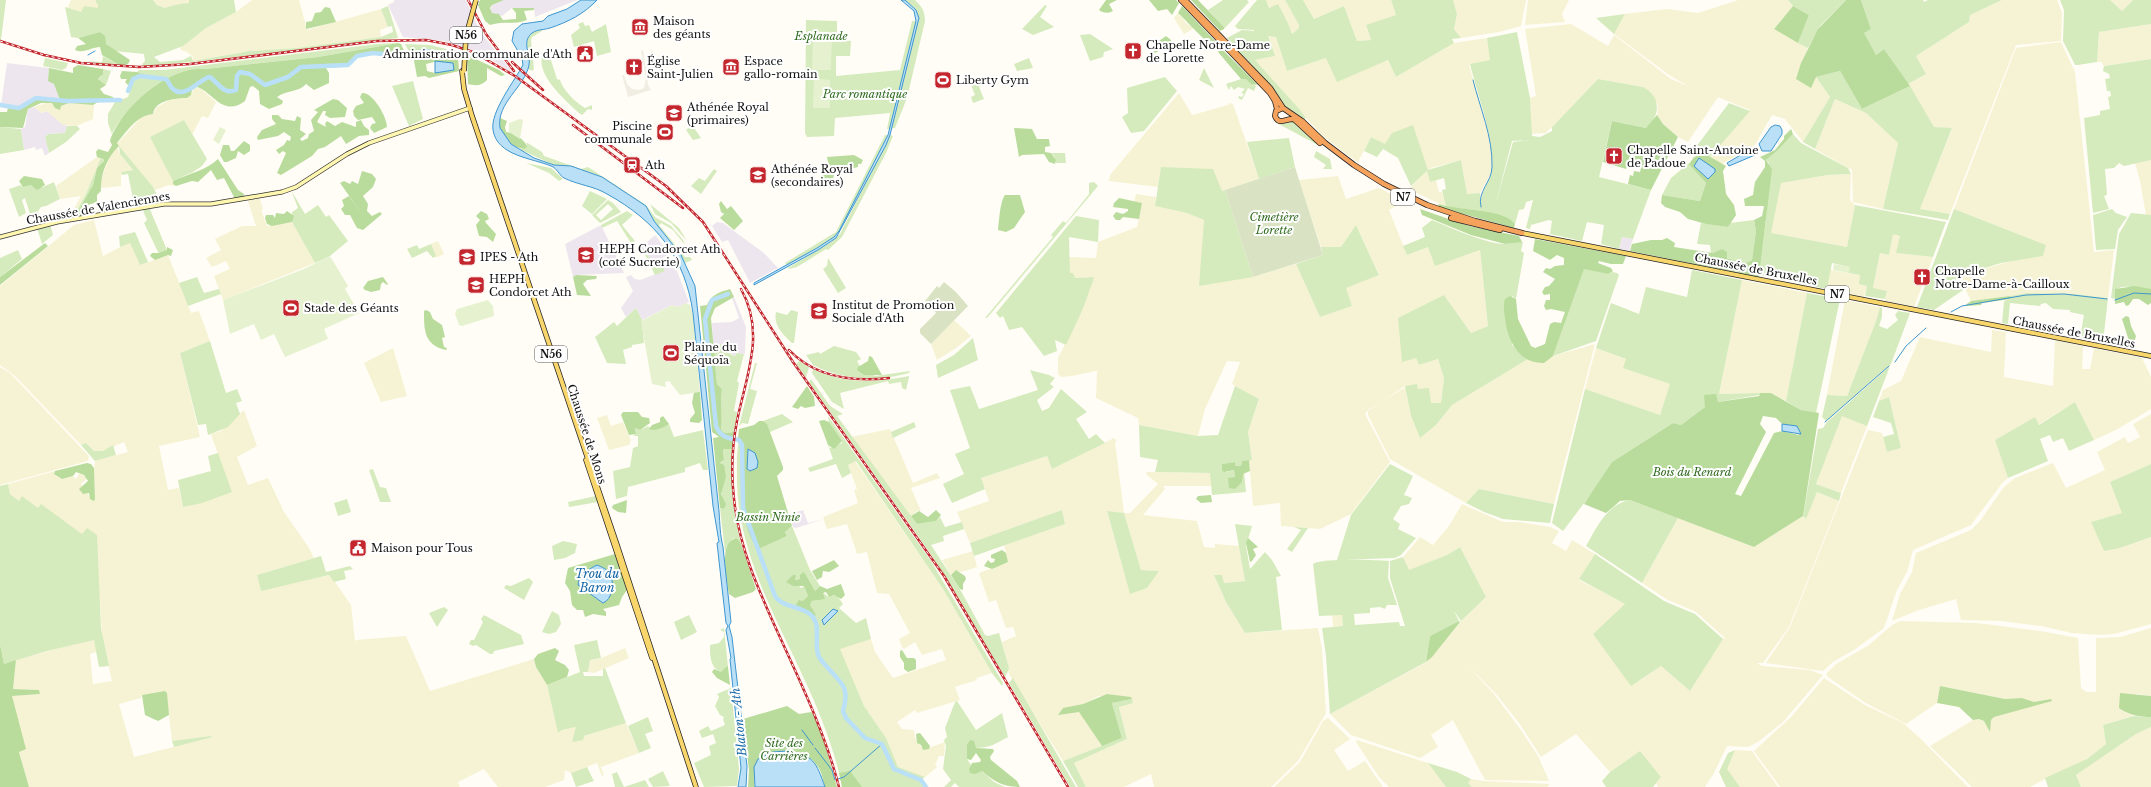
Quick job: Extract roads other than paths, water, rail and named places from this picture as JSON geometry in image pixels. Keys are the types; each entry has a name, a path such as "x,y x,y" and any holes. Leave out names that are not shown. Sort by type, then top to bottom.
{"highway":[{"path":"1181,0 1186,2 1216,34 1229,49 1270,93 1275,101 1277,110 1274,114 1276,119 1281,122 1286,120 1288,112 1283,108 1270,88 1229,49"},
{"path":"1277,110 1283,108"},
{"name":"Chaussée de Bruxelles","path":"1288,112 1302,121 1321,140 1354,165 1404,195 1452,215 1522,233"},
{"name":"Chaussée de Bruxelles","path":"1286,120 1296,121 1320,143 1354,169 1411,201 1434,212 1473,224 1522,233"}],"main road":[{"name":"N56","path":"469,108 463,71 464,36 475,0"},
{"name":"Chaussée de Mons","path":"469,108 613,531 696,787"},
{"name":"Chaussée de Valenciennes","path":"0,237 57,222 164,204 217,203 282,192 296,187 347,154 369,143 469,108"},
{"name":"Chaussée de Bruxelles","path":"1522,233 2151,356"}],"water":[{"name":"Blaton - Ath","path":"581,0 597,0 575,17 557,26 534,32 527,40 529,65 522,81 502,111 500,128 511,144 534,158 554,165 571,166 602,177 646,206 654,221 681,255 695,286 731,622 729,626 732,637 747,766 746,787 738,787 741,768 731,658 726,630 728,626 726,623 717,543 719,542 713,506 693,313 689,293 683,275 675,258 665,243 654,229 640,216 602,191 564,178 553,167 508,151 496,139 493,130 495,114 499,105 523,65 522,58 512,41 514,31 522,24 543,21 548,16 567,9"},
{"path":"901,0 905,0 916,10 919,18 890,135 886,145 836,238 818,250 754,285 754,283 817,248 834,237 839,231 888,135 916,21 914,11"},
{"path":"435,61 453,63 454,70 435,73"},
{"path":"1775,125 1780,126 1782,134 1771,151 1762,151 1759,144 1771,127"},
{"path":"1749,150 1755,155 1729,166 1727,163"},
{"path":"1699,158 1715,169 1715,172 1708,179 1694,166"},
{"path":"1782,424 1797,426 1801,434 1782,431"},
{"path":"748,449 755,453 758,462 757,468 750,471 747,469"},
{"name":"Trou du Baron","path":"597,565 609,572 612,578 612,591 609,598 603,603 578,585 578,581 582,575 587,570"},
{"path":"833,609 838,611 824,625 822,620"},
{"path":"786,751 803,755 813,761 819,771 825,787 755,787 754,767 758,759 773,752"}],"waterway":[{"path":"88,55 95,51"},
{"path":"128,91 133,79 140,76 166,79 171,87 178,92 192,88 206,78 210,77 225,90 232,91 236,90 237,76 240,72 250,74 265,85 288,77 301,67 348,65 357,56 373,53 402,56 426,51 454,56 454,52"},
{"path":"1473,80 1486,123 1492,156 1490,177 1481,196 1481,207"},
{"path":"0,105 19,108 36,98 67,101 120,100"},
{"path":"2115,300 2134,293 2151,294"},
{"path":"728,294 712,300 705,319 716,426 722,435 739,440 742,445 743,508 775,596 778,600 786,604 806,611 814,618 817,628 817,649 819,656 843,686 845,691 846,696 843,711 846,718 865,738 882,744 894,769 921,780 926,787"},
{"path":"1951,312 1962,306 2026,295 2064,294 2107,299"},
{"path":"1895,362 1906,346 1926,328"},
{"path":"1825,422 1889,366"},
{"path":"802,730 813,745"},
{"path":"838,779 844,777 882,744"},
{"path":"815,748 832,770 835,780"}],"railway":[{"path":"468,0 486,34 514,71"},
{"path":"0,41 44,55 81,63 139,67 190,64 377,41 426,40 452,45 473,52 515,76 666,186 703,222 793,362 944,576 1068,787"},
{"path":"512,62 543,90"},
{"path":"573,125 683,208"},
{"path":"741,289 748,305 752,322 753,338 749,371 735,430 732,460 734,499 740,534 750,568 763,600 812,708 827,747 839,787"},
{"path":"789,350 799,359 811,366 835,376 862,379 889,378"}],"place":[{"name":"Maison des géants","path":"640,27"},
{"name":"Chapelle Notre-Dame de Lorette","path":"1133,51"},
{"name":"Administration communale d'Ath","path":"585,54"},
{"name":"Église Saint-Julien","path":"634,67"},
{"name":"Espace gallo-romain","path":"731,67"},
{"name":"Liberty Gym","path":"943,80"},
{"name":"Athénée Royal (primaires)","path":"674,113"},
{"name":"Piscine communale","path":"665,132"},
{"name":"Chapelle Saint-Antoine de Padoue","path":"1614,156"},
{"name":"Ath","path":"632,165"},
{"name":"Athénée Royal (secondaires)","path":"758,175"},
{"name":"HEPH Condorcet Ath (coté Sucrerie)","path":"586,255"},
{"name":"IPES - Ath","path":"467,257"},
{"name":"Chapelle Notre-Dame-à-Cailloux","path":"1922,277"},
{"name":"HEPH Condorcet Ath","path":"476,285"},
{"name":"Stade des Géants","path":"291,308"},
{"name":"Institut de Promotion Sociale d'Ath","path":"819,311"},
{"name":"Plaine du Séquoïa","path":"671,353"},
{"name":"Maison pour Tous","path":"358,548"}],"park label":[{"name":"Esplanade","path":"821,36"},
{"name":"Parc romantique","path":"865,94"},
{"name":"Cimetière Lorette","path":"1274,223"},
{"name":"Bois du Renard","path":"1692,472"},
{"name":"Bassin Ninie","path":"768,517"},
{"name":"Site des Carrières","path":"784,749"}]}
